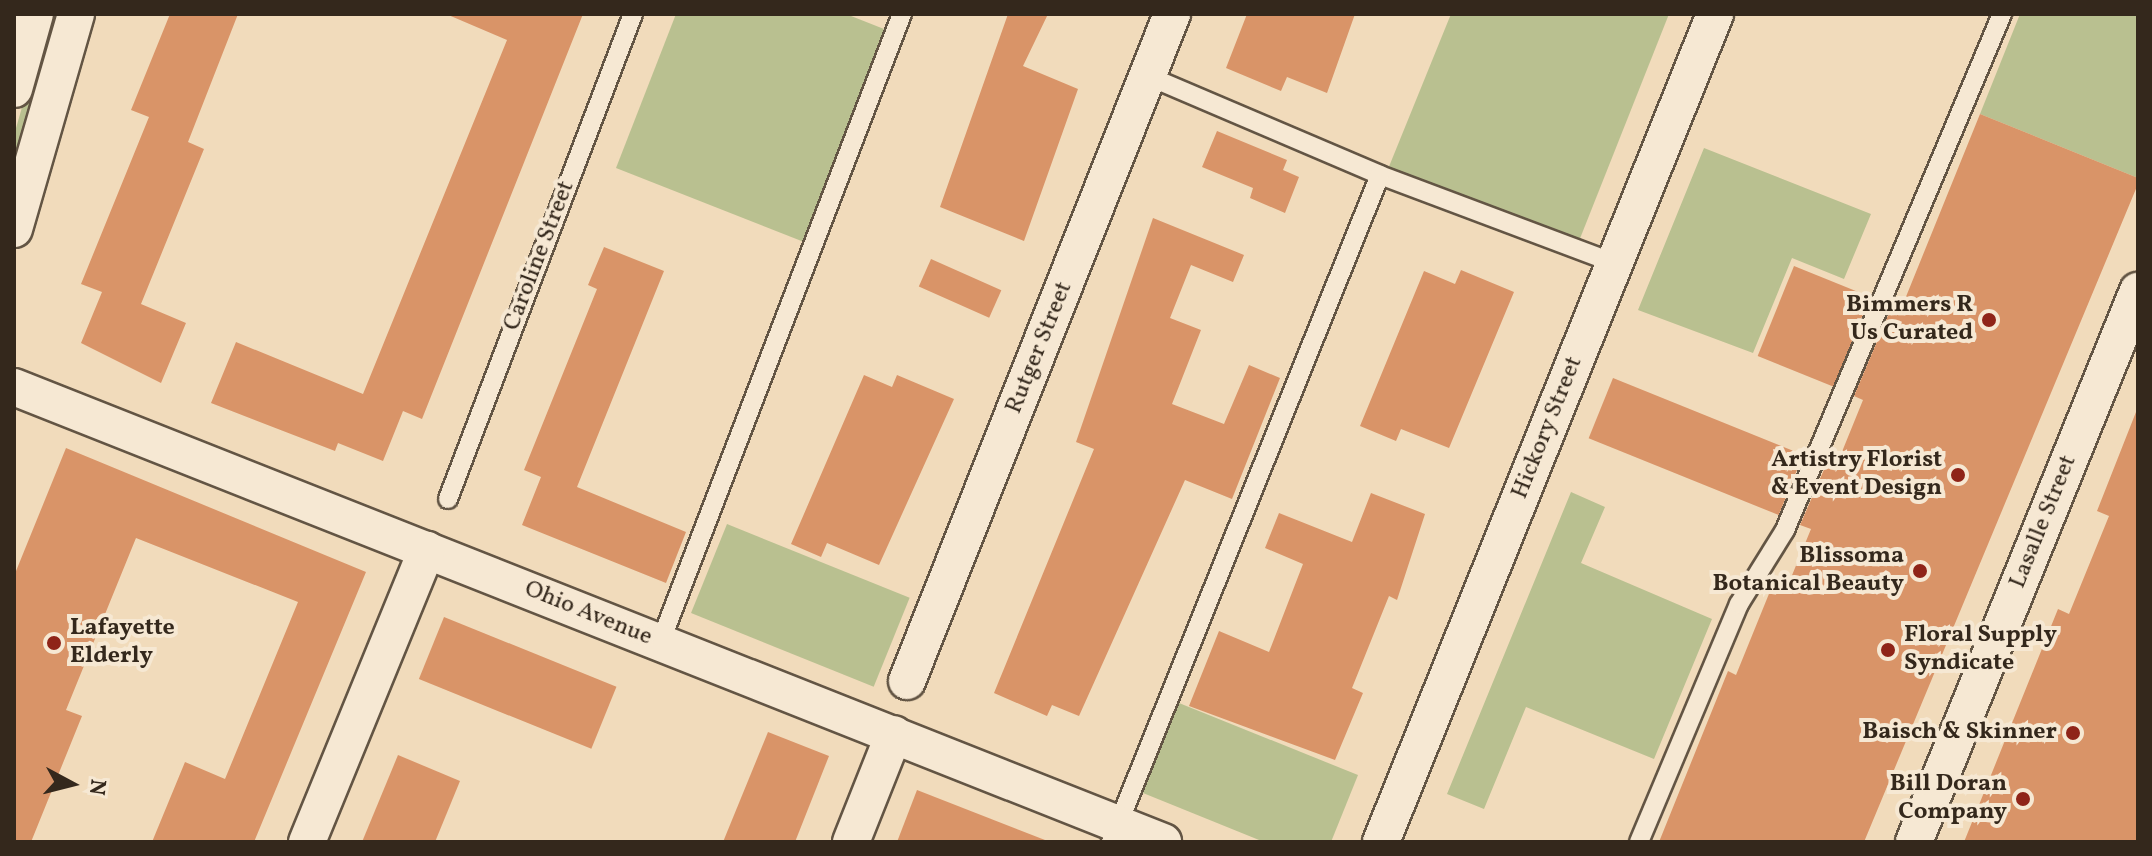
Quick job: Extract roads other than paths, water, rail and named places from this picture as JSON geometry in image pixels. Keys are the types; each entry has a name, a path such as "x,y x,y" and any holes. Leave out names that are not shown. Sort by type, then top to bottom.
{"street":[{"path":"14,89 35,14"},
{"path":"14,229 76,14"},
{"name":"Rutger Street","path":"907,681 1172,14"},
{"name":"Hickory Street","path":"1381,842 1715,14"},
{"name":"Lasalle Street","path":"1914,842 2138,291"},
{"name":"Ohio Avenue","path":"14,387 894,734 1114,833 1163,842"},
{"path":"307,842 427,550"},
{"path":"851,842 894,734"}],"lane":[{"name":"Caroline Street","path":"448,499 633,14"},
{"path":"660,643 902,14"},
{"path":"1639,842 1739,604 1785,530 2002,14"},
{"path":"1148,76 1380,175 1614,263"},
{"path":"1114,833 1380,175"}],"place":[{"name":"Bimmers R Us Curated","path":"1989,320"},
{"name":"Artistry Florist & Event Design","path":"1958,475"},
{"name":"Blissoma Botanical Beauty","path":"1920,571"},
{"name":"Lafayette Elderly","path":"54,643"},
{"name":"Floral Supply Syndicate","path":"1888,650"},
{"name":"Baisch & Skinner","path":"2073,733"},
{"name":"Bill Doran Company","path":"2023,799"}]}
